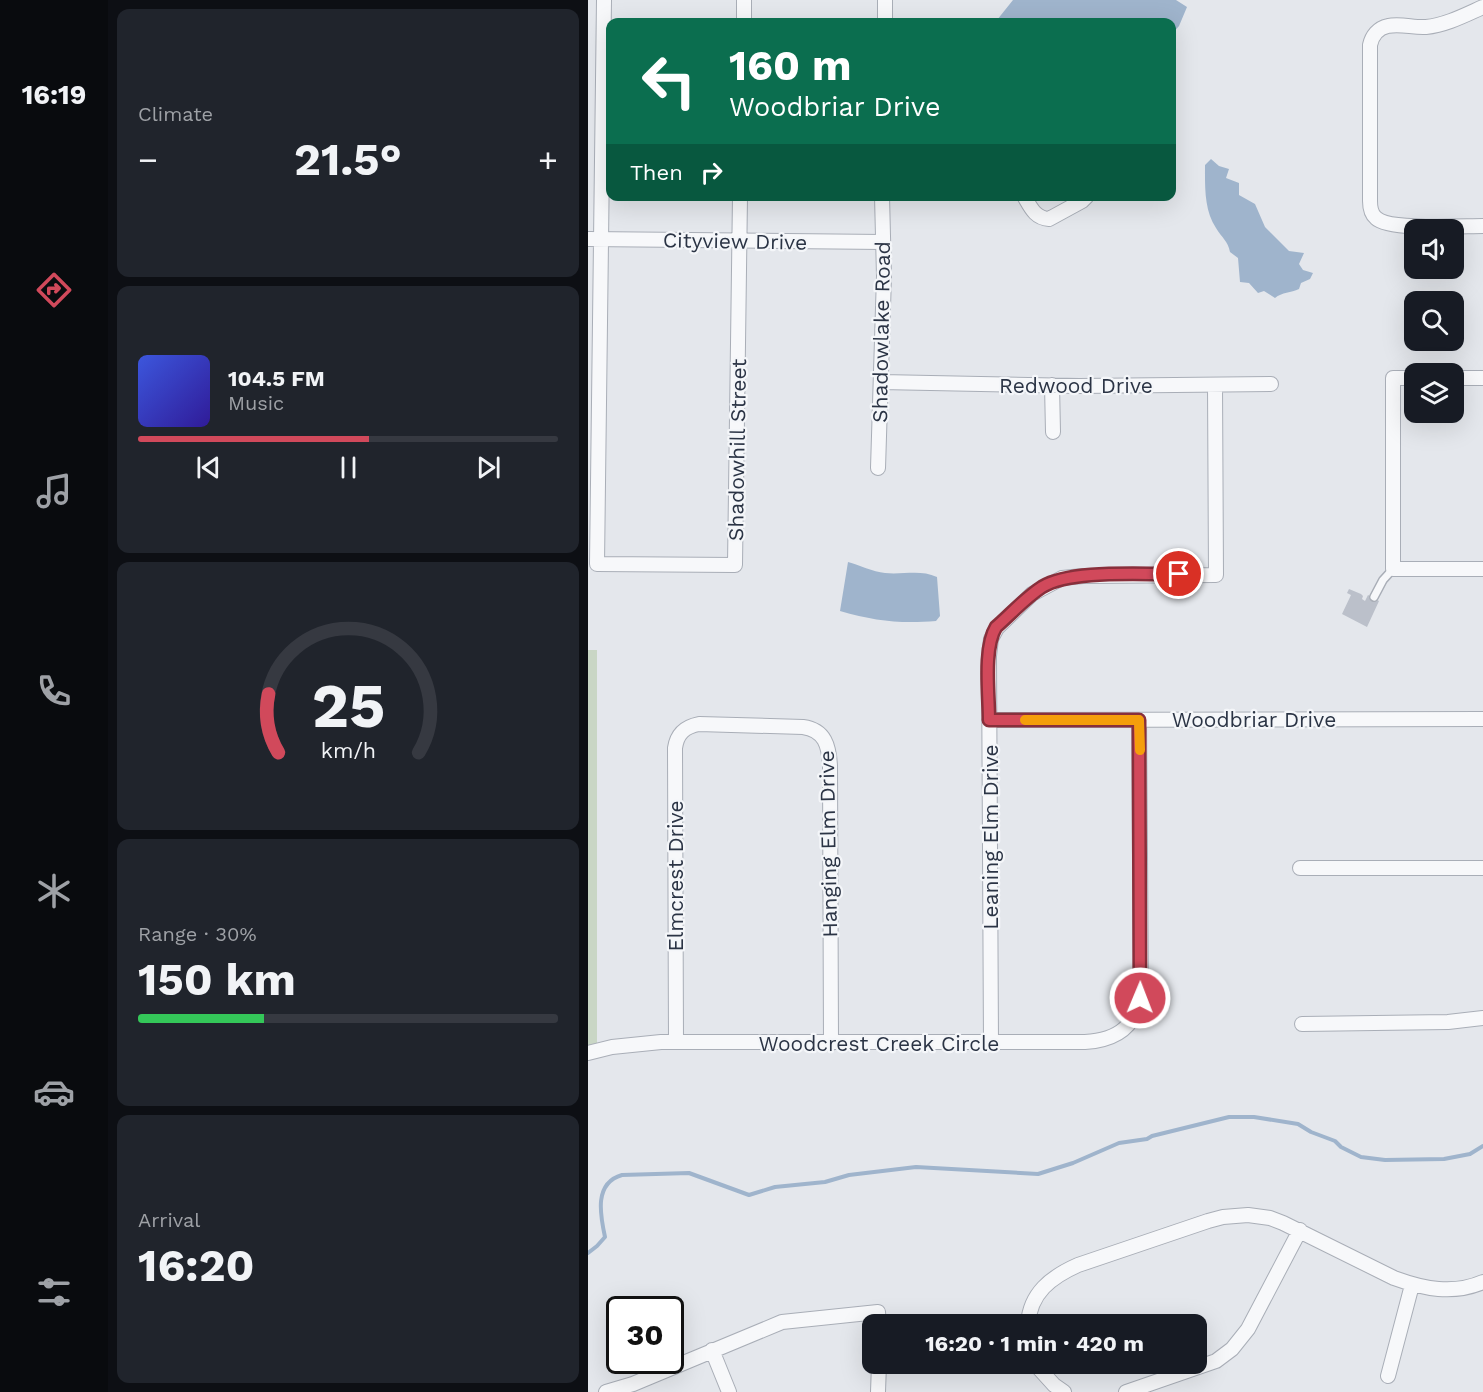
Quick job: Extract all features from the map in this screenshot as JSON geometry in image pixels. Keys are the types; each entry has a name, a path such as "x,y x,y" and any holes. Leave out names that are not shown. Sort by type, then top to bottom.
{"street":[{"path":"595,239 604,0"},
{"path":"744,0 744,18"},
{"path":"885,0 885,18"},
{"path":"1483,7 1436,25 1387,26 1374,35 1370,45 1371,211 1377,219 1394,226 1483,226"},
{"name":"Shadowhill Street","path":"595,239 597,564 735,565 740,201"},
{"name":"Shadowlake Road","path":"879,468 884,276 882,201"},
{"path":"1032,201 1038,216 1049,219 1082,201"},
{"name":"Cityview Drive","path":"595,239 883,242"},
{"path":"1404,378 1393,378 1393,570 1483,568"},
{"path":"1464,378 1483,378"},
{"name":"Redwood Drive","path":"881,382 1052,385 1271,384"},
{"path":"1052,385 1053,432"},
{"name":"Leaning Elm Drive","path":"991,1043 989,646 992,634 1032,594 1043,586 1062,578 1216,575 1215,385"},
{"name":"Woodbriar Drive","path":"989,720 1483,719"},
{"name":"Woodcrest Creek Circle","path":"588,1053 638,1043 676,1042 1085,1042 1109,1038 1125,1029 1135,1015 1141,990 1139,720"},
{"name":"Elmcrest Drive","path":"676,1042 675,748 676,741 684,729 699,724"},
{"name":"Hanging Elm Drive","path":"699,724 803,727 815,730 826,739 830,766 831,1043"},
{"path":"1300,868 1483,868"},
{"path":"1302,1024 1448,1022 1483,1018"},
{"path":"1029,1314 1040,1290 1058,1274 1078,1265 1223,1217 1238,1215 1259,1216 1283,1222 1412,1285 1447,1290 1461,1289 1483,1282"},
{"path":"1125,1392 1216,1361 1232,1349 1248,1329 1300,1230"},
{"path":"1388,1376 1412,1285"},
{"path":"863,1314 879,1311 879,1314"},
{"path":"606,1392 633,1384 782,1322 862,1314"},
{"path":"712,1350 729,1392"},
{"path":"878,1392 879,1374"},
{"path":"1044,1374 1064,1392"}],"lane":[{"path":"1374,597 1383,580 1393,570"}],"green space":[{"path":"588,650 597,650 597,1043 588,1046"}],"water":[{"path":"1013,0 1176,0 1187,7 1176,29 1176,18 999,18"},
{"path":"1211,159 1219,166 1229,169 1226,178 1239,183 1239,195 1255,204 1265,227 1289,251 1304,253 1299,264 1303,270 1313,273 1310,279 1301,283 1299,289 1275,298 1264,291 1258,293 1249,283 1240,282 1238,258 1230,252 1212,221 1207,206 1205,165"},
{"path":"848,562 880,572 918,573 937,577 940,616 936,621 899,622 840,611"}],"building":[{"path":"1349,589 1361,594 1365,601 1368,595 1379,601 1367,627 1342,614 1351,595 1347,593"}],"waterway":[{"path":"588,1253 605,1237 601,1209 603,1192 613,1179 622,1175 689,1173 749,1195 775,1187 825,1182 849,1175 916,1167 1038,1174 1073,1163 1119,1143 1147,1139 1229,1117 1254,1117 1298,1124 1311,1132 1335,1141 1341,1147 1361,1157 1385,1160 1444,1159 1470,1154 1483,1146"}],"slow traffic":[{"path":"1025,720 1139,720 1140,750"}],"route":[{"path":"1140,998 1139,720 989,720 989,646 996,627 1032,594 1043,586 1062,578 1179,574"}]}
